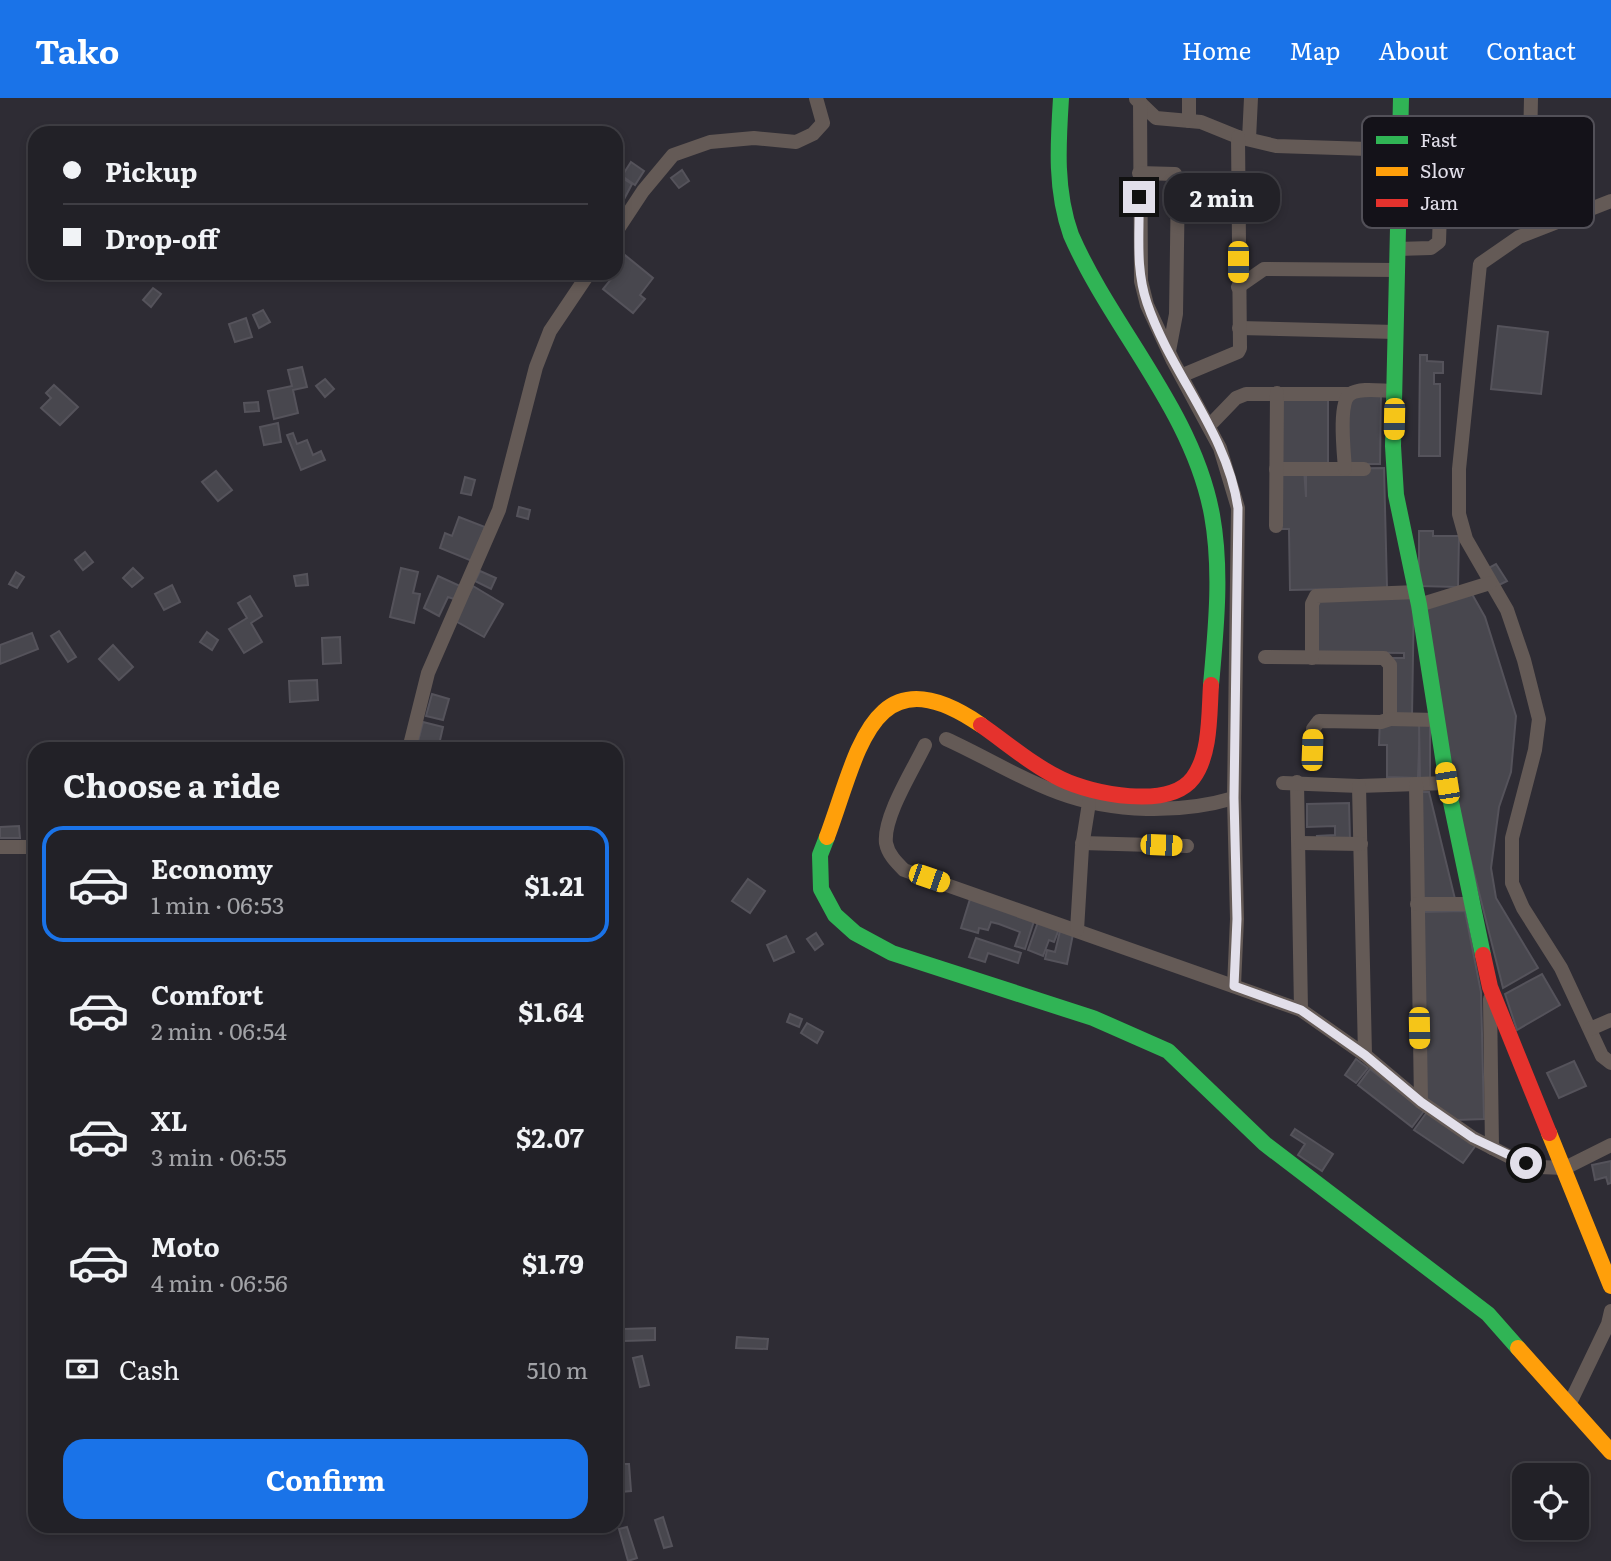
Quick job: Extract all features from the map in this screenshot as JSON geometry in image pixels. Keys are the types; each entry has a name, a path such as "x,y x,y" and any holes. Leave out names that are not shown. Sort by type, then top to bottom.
{"main road":[{"path":"1061,98 1058,153 1068,225 1101,291 1167,402 1196,465 1212,516 1215,578 1212,661 1206,741 1199,770 1190,785 1171,796 1119,795 1095,790 1060,779 952,709 930,699 906,698 878,712 868,730 820,855 821,889 835,915 856,933 892,953 1063,1008 1168,1051 1189,1068 1265,1144 1488,1314 1570,1402 1611,1452"},
{"path":"1400,116 1401,98"},
{"path":"1397,228 1394,391 1396,495 1418,599 1447,783 1490,988 1611,1286"}],"street":[{"path":"623,221 643,191 673,155 710,142 754,138 796,142 807,138 823,122 816,98"},
{"path":"1189,98 1189,121"},
{"path":"1183,375 1238,352 1244,138 1251,98"},
{"path":"1531,98 1531,116"},
{"path":"1144,102 1167,120 1201,122 1244,138 1298,148 1362,149"},
{"path":"1144,102 1139,173 1141,281 1147,305 1209,426 1236,491 1238,508 1234,798 1237,919 1234,986"},
{"path":"1139,173 1175,174 1178,180 1176,314 1169,351"},
{"path":"1594,208 1611,201"},
{"path":"1397,249 1431,248 1439,242 1439,228"},
{"path":"1542,228 1519,237 1488,256 1479,268 1458,504 1466,539 1507,610 1524,660 1539,719 1535,750 1511,838 1511,883 1523,908 1561,968 1602,1056 1611,1063"},
{"path":"1238,287 1264,269 1396,270"},
{"path":"411,742 428,673 499,510 545,343 585,280"},
{"path":"1239,328 1395,332"},
{"path":"1209,426 1236,398 1277,393 1350,394 1394,391"},
{"path":"1276,526 1277,393"},
{"path":"1345,469 1343,408 1350,394"},
{"path":"1276,469 1364,469"},
{"path":"1312,658 1312,604 1316,596 1418,599 1490,583"},
{"path":"1265,657 1384,658 1388,662 1390,719"},
{"path":"1312,750 1313,729 1319,720 1437,720"},
{"path":"946,739 1057,793 1089,803 1161,809 1210,806 1234,798"},
{"path":"925,746 886,827 886,845 893,860 904,870 1301,1010 1365,1055 1421,1102 1492,1148 1539,1167 1565,1168 1611,1145"},
{"path":"1301,1010 1301,843 1290,783 1359,786 1447,783"},
{"path":"1416,783 1421,1102"},
{"path":"1359,786 1365,1055"},
{"path":"1077,930 1082,842 1089,803"},
{"path":"1082,842 1187,846"},
{"path":"1301,843 1361,844"},
{"path":"0,844 28,847"},
{"path":"1417,904 1472,904"},
{"path":"1490,988 1492,1148"},
{"path":"1590,1029 1611,1020"},
{"path":"1570,1402 1608,1324 1611,1311"}],"building":[{"path":"631,162 644,171 635,185 623,174"},
{"path":"682,170 689,181 679,188 671,178"},
{"path":"623,179 632,184 623,201"},
{"path":"623,253 653,278 640,295 645,299 633,313 603,289 610,280 623,280"},
{"path":"153,288 161,294 151,307 143,300"},
{"path":"263,310 270,322 259,328 253,315"},
{"path":"246,318 252,337 235,342 229,324"},
{"path":"1498,326 1548,332 1541,394 1491,389"},
{"path":"1420,355 1427,355 1427,361 1443,362 1443,373 1434,373 1434,384 1440,384 1440,456 1419,456"},
{"path":"302,367 307,387 293,390 298,413 274,419 268,391 292,386 288,370"},
{"path":"325,379 334,389 325,397 316,386"},
{"path":"54,385 78,407 60,425 41,408 51,398 46,393"},
{"path":"1348,391 1381,392 1380,464 1339,464"},
{"path":"1271,393 1328,393 1328,464 1272,465"},
{"path":"258,402 259,411 245,412 244,403"},
{"path":"278,423 281,442 264,445 260,427"},
{"path":"293,433 297,444 307,440 313,455 321,451 325,460 301,470 287,435"},
{"path":"1384,468 1387,588 1290,590 1289,529 1274,529 1273,470 1304,469 1306,497 1306,469"},
{"path":"216,471 232,490 218,501 202,482"},
{"path":"465,477 475,480 471,495 461,493"},
{"path":"519,507 530,510 528,519 517,516"},
{"path":"459,517 485,527 472,561 440,548 445,533 452,536"},
{"path":"1419,531 1433,531 1433,536 1459,536 1458,587 1419,586"},
{"path":"85,552 93,562 83,570 75,560"},
{"path":"1496,564 1507,581 1493,588 1483,571"},
{"path":"133,568 143,578 132,587 123,578"},
{"path":"401,568 418,572 413,593 420,594 414,623 390,617"},
{"path":"480,571 496,578 491,589 475,581"},
{"path":"16,572 24,577 17,588 9,584"},
{"path":"307,574 308,585 296,586 294,576"},
{"path":"438,576 460,586 454,599 448,597 439,616 424,608"},
{"path":"172,585 180,602 164,610 155,594"},
{"path":"473,586 503,604 484,637 454,620"},
{"path":"1311,594 1414,595 1412,716 1387,715 1387,658 1404,658 1404,653 1311,652"},
{"path":"1472,594 1485,617 1516,716 1511,772 1499,807 1491,868 1496,898 1538,968 1503,988 1454,793 1422,608"},
{"path":"250,596 262,616 251,623 262,642 244,653 229,629 247,618 238,603"},
{"path":"59,631 76,657 68,662 51,636"},
{"path":"207,632 218,640 212,650 200,642"},
{"path":"32,633 38,649 0,664 0,645"},
{"path":"340,637 341,663 323,664 322,638"},
{"path":"113,645 133,667 119,680 99,659"},
{"path":"317,680 318,700 290,702 289,681"},
{"path":"432,694 449,699 443,720 426,716"},
{"path":"1380,718 1420,720 1418,778 1387,777 1387,745 1379,745"},
{"path":"423,722 443,727 440,742 418,742"},
{"path":"1419,722 1430,722 1430,778 1420,778"},
{"path":"1420,792 1429,792 1455,899 1422,899"},
{"path":"1349,803 1350,841 1318,842 1317,836 1335,835 1335,826 1307,827 1307,804"},
{"path":"19,826 20,838 0,838 0,827"},
{"path":"748,879 765,891 750,913 732,901"},
{"path":"970,899 1035,918 1025,949 1015,946 1020,932 999,924 991,922 988,930 979,928 978,933 961,928"},
{"path":"1465,911 1481,992 1484,1119 1455,1120 1426,1100 1422,912"},
{"path":"1038,922 1059,929 1054,942 1049,940 1043,956 1028,950"},
{"path":"1060,931 1073,934 1067,964 1045,959 1047,950 1055,952"},
{"path":"816,933 823,944 815,950 807,939"},
{"path":"786,936 794,952 774,961 767,945"},
{"path":"976,938 1021,953 1018,963 988,953 985,962 969,957"},
{"path":"1542,974 1560,1005 1517,1030 1505,994"},
{"path":"790,1014 802,1019 799,1027 787,1022"},
{"path":"807,1023 823,1032 817,1043 801,1033"},
{"path":"1356,1059 1368,1068 1356,1083 1345,1075"},
{"path":"1574,1061 1586,1086 1559,1098 1547,1073"},
{"path":"1370,1069 1424,1111 1412,1127 1358,1085"},
{"path":"1427,1112 1476,1145 1463,1163 1414,1130"},
{"path":"1295,1129 1333,1154 1322,1171 1298,1155 1305,1144 1291,1135"},
{"path":"1611,1161 1611,1183 1608,1184 1606,1177 1595,1180 1592,1165"},
{"path":"655,1328 655,1340 624,1341 624,1329"},
{"path":"737,1337 768,1339 767,1349 736,1348"},
{"path":"642,1356 649,1385 640,1387 633,1358"},
{"path":"623,1464 629,1464 631,1491 623,1492"},
{"path":"663,1517 672,1546 664,1548 655,1520"},
{"path":"627,1527 637,1558 628,1561 620,1533 623,1533 623,1528"}],"traffic: fast":[{"path":"1061,98 1060,184 1071,235 1088,270 1170,405 1202,477 1212,515 1217,578 1211,685"},
{"path":"1401,98 1401,116"},
{"path":"1398,228 1393,446 1396,495 1419,605 1447,783 1483,955"},
{"path":"827,837 820,855 821,889 835,915 855,933 892,953 1093,1018 1168,1051 1265,1144 1488,1314 1518,1348"}],"traffic: slow":[{"path":"827,837 860,745 874,722 892,705 915,699 944,705 981,725"},
{"path":"1549,1133 1611,1286"},
{"path":"1518,1348 1611,1452"}],"traffic: jam":[{"path":"981,725 1040,767 1075,785 1130,796 1167,794 1182,788 1199,768 1208,733 1211,685"},
{"path":"1483,955 1490,987 1549,1133"}],"route":[{"path":"1139,197 1138,261 1147,305 1220,448 1236,491 1239,521 1234,798 1237,919 1234,986 1301,1010 1365,1055 1421,1102 1473,1138 1526,1163"}]}
